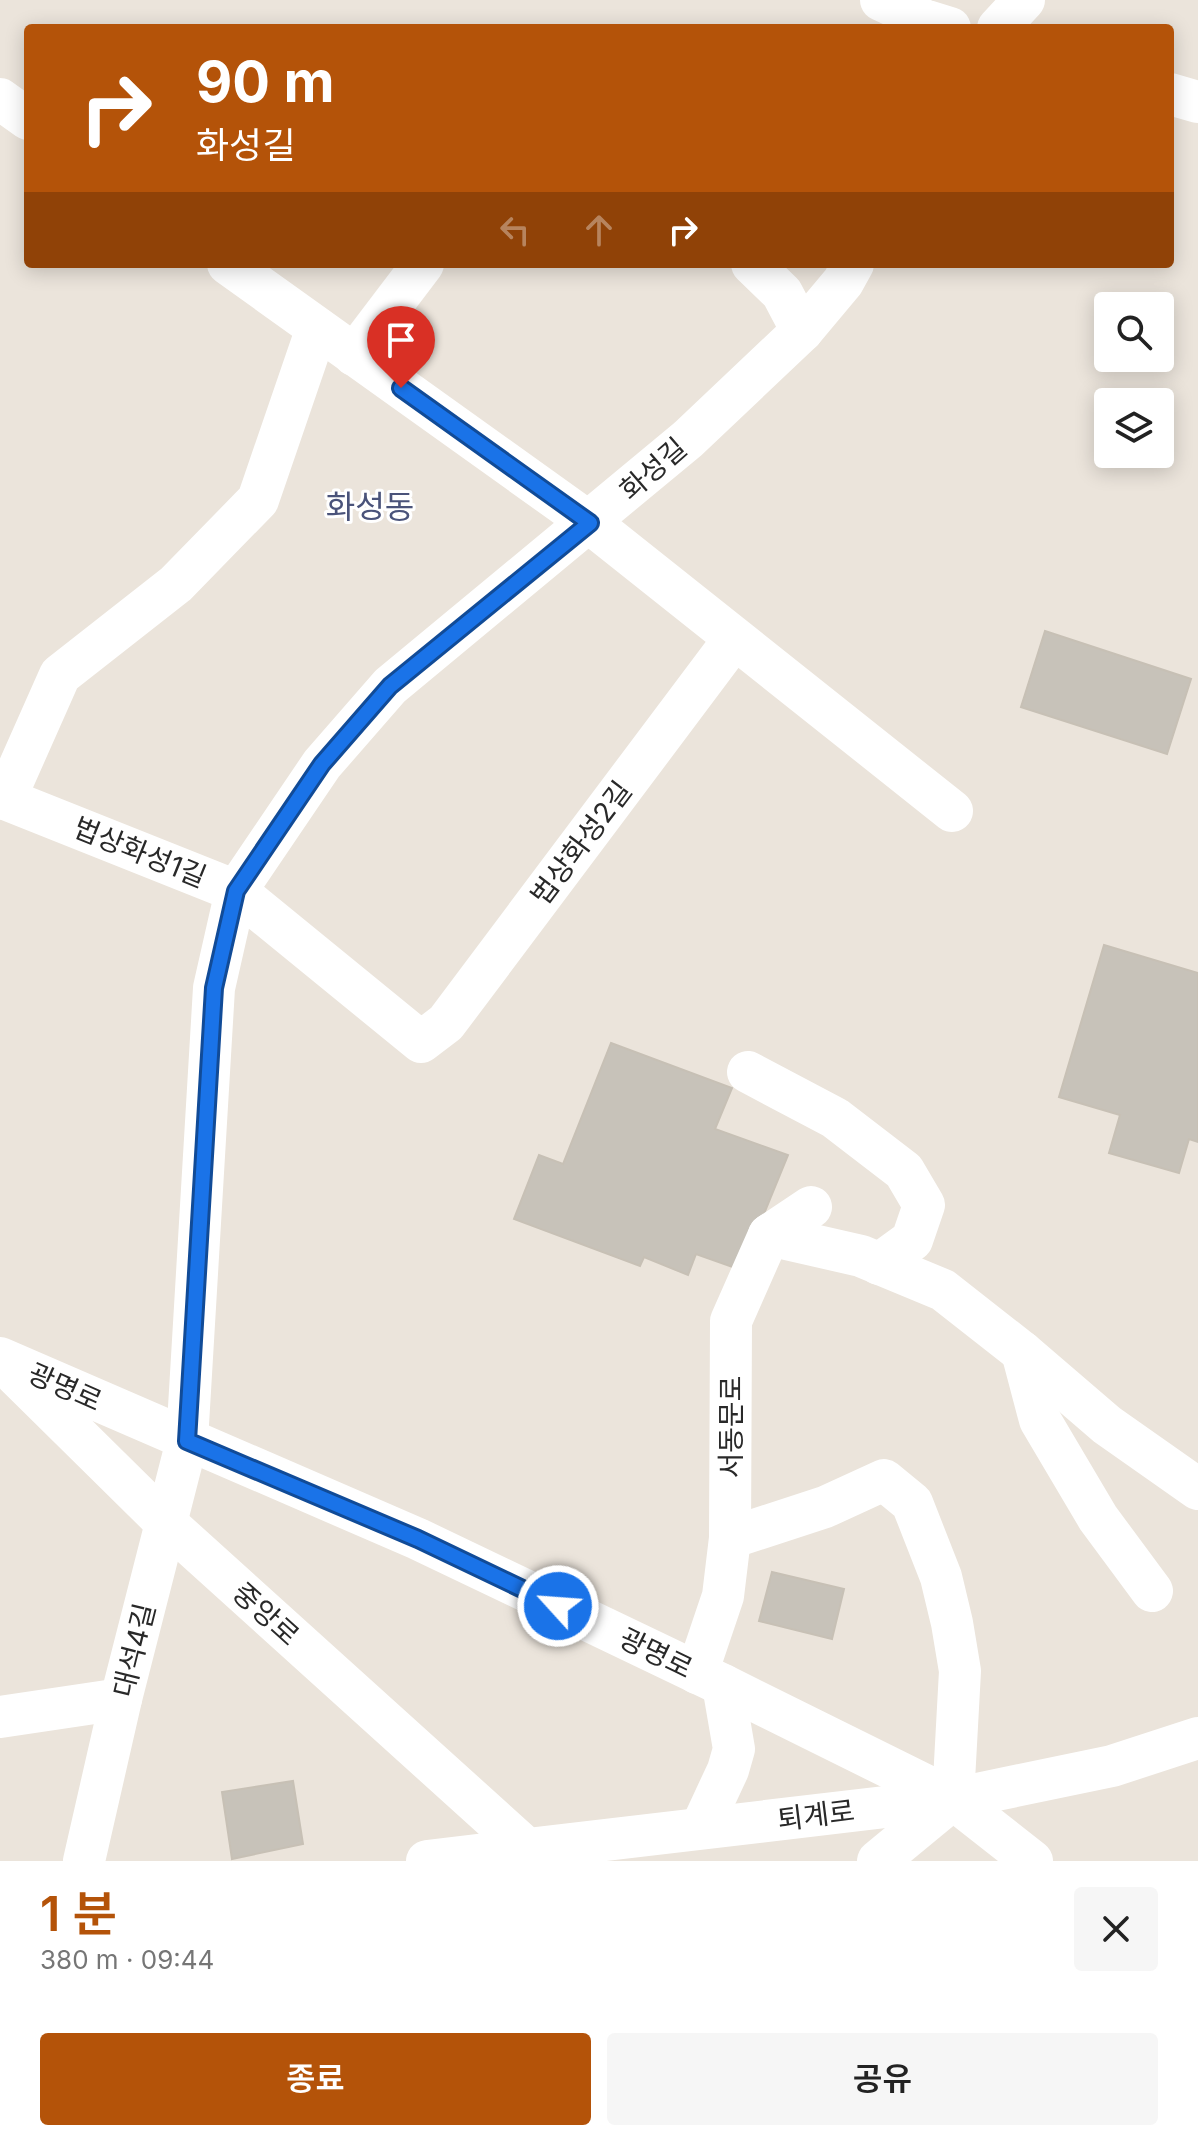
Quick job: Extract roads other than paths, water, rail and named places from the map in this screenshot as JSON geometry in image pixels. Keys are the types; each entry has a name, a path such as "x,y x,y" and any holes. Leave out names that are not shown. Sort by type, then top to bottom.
{"street":[{"path":"881,0 930,24"},
{"path":"1002,24 1024,0"},
{"path":"1174,95 1198,102"},
{"path":"234,268 590,523 952,811"},
{"path":"354,355 420,268"},
{"path":"756,268 782,293 802,331"},
{"name":"화성길","path":"187,1441 214,988 236,891 322,764 390,686 688,439 802,331 843,282 851,268"},
{"path":"3,798 60,675 176,584 258,500 317,328"},
{"name":"법상화성2길","path":"421,1042 446,1023 734,639"},
{"name":"법상화성1길","path":"3,798 236,891 421,1042"},
{"path":"748,1072 835,1118 904,1171 924,1205 912,1240 879,1264"},
{"path":"769,1235 811,1207"},
{"path":"769,1235 861,1256 943,1290 1107,1425 1198,1489"},
{"name":"서동문로","path":"710,1679 730,1538 731,1321 769,1235"},
{"path":"1022,1352 1040,1420 1098,1518 1152,1591"},
{"name":"광명로","path":"0,1358 418,1539 710,1679 953,1799 1032,1861"},
{"name":"중앙로","path":"0,1358 166,1523 533,1854"},
{"name":"대석4길","path":"84,1861 121,1699 187,1441"},
{"path":"730,1538 825,1507 884,1480 912,1503 941,1577 960,1671 953,1799 878,1861"},
{"path":"701,1828 728,1770 734,1749 710,1679"},
{"path":"0,1717 121,1699"},
{"name":"퇴계로","path":"427,1861 533,1854 701,1828 953,1799 1112,1766 1198,1738"}],"district":[{"name":"화성동","path":"370,506"}]}
